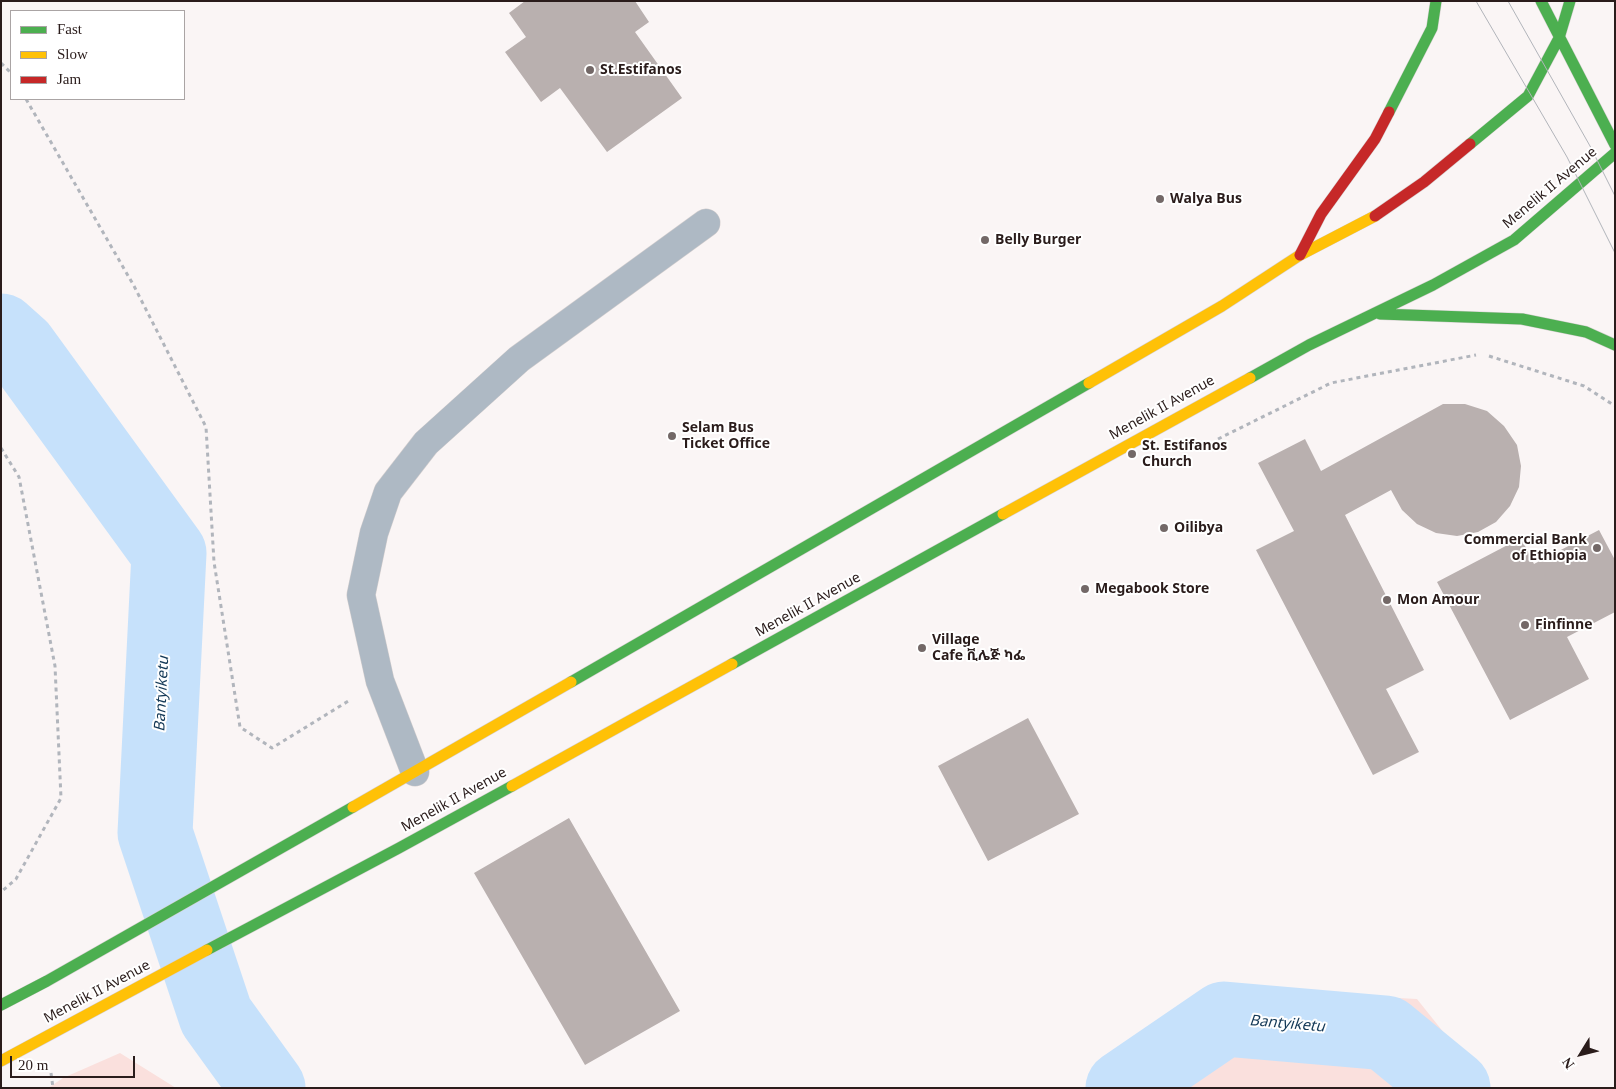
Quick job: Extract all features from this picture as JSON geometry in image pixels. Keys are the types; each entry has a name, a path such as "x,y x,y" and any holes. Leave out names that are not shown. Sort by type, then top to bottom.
{"main road":[{"path":"1300,255 1321,214 1375,139 1432,28 1436,1"},
{"path":"1541,1 1615,144"},
{"path":"1,1005 47,981 388,788 1222,306 1300,255 1375,216 1424,182 1528,96 1559,38 1570,1"},
{"name":"Menelik II Avenue","path":"1,1061 399,848 1309,345 1433,285 1514,240 1615,153"},
{"path":"1376,314 1522,319 1586,332 1615,345"}],"street":[{"path":"415,772 380,681 362,595 374,532 388,492 426,443 520,359 706,223"}],"path":[{"path":"1,63 10,72"},
{"path":"27,100 134,286 206,427 214,562 240,727 272,748 380,681"},
{"path":"1216,440 1331,383 1483,354 1584,386 1615,406"},
{"path":"1,448 19,477 55,666 61,798 16,879 1,892"}],"shaded area":[{"path":"1324,994 1417,999 1488,1088 1118,1088"},
{"path":"120,1053 176,1088 48,1088 63,1078"}],"building":[{"name":"St.Estifanos","path":"525,1 635,1 649,22 635,32 682,98 607,152 560,88 541,102 505,52 526,37 509,13"},
{"path":"1443,404 1465,404 1487,411 1504,426 1517,445 1521,466 1519,487 1510,506 1496,522 1478,532 1457,536 1436,533 1417,524 1402,510 1391,490 1345,515 1424,670 1386,689 1419,752 1373,775 1256,550 1294,531 1258,463 1305,439 1321,471"},
{"name":"Finfinne","path":"1599,530 1615,560 1615,612 1567,637 1589,679 1510,720 1437,582 1521,538 1534,564"},
{"path":"1028,718 1079,814 988,861 938,766"},
{"path":"569,818 680,1011 585,1065 474,873"}],"waterway":[{"name":"Bantyiketu","path":"1,331 20,348 169,553 155,833 216,1016 268,1088"},
{"name":"Bantyiketu","path":"1123,1088 1224,1019 1386,1033 1453,1088"}],"tram line":[{"path":"1476,1 1567,157 1615,253"},
{"path":"1508,1 1590,146 1615,196"}],"traffic: fast":[{"path":"1389,112 1432,28 1436,1"},
{"path":"1541,1 1615,145"},
{"path":"1470,144 1528,96 1559,38 1570,1"},
{"path":"1250,378 1309,345 1433,285 1514,240 1615,153"},
{"path":"1380,314 1522,319 1586,332 1615,345"},
{"path":"571,682 1089,383"},
{"path":"732,664 1003,514"},
{"path":"207,950 512,786"},
{"path":"1,1005 47,981 353,807"}],"traffic: slow":[{"path":"1089,383 1222,306 1300,255 1375,216"},
{"path":"1003,514 1250,378"},
{"path":"512,786 732,664"},
{"path":"353,807 571,682"},
{"path":"1,1061 207,950"}],"traffic: jam":[{"path":"1300,255 1321,214 1375,139 1389,112"},
{"path":"1375,216 1424,182 1470,144"}],"place":[{"name":"St.Estifanos","path":"590,70"},
{"name":"Walya Bus","path":"1160,199"},
{"name":"Belly Burger","path":"985,240"},
{"name":"Selam Bus Ticket Office","path":"672,436"},
{"name":"St. Estifanos Church","path":"1132,454"},
{"name":"Oilibya","path":"1164,528"},
{"name":"Commercial Bank of Ethiopia","path":"1597,548"},
{"name":"Megabook Store","path":"1085,589"},
{"name":"Mon Amour","path":"1387,600"},
{"name":"Finfinne","path":"1525,625"},
{"name":"Village Cafe ቪሌጅ ካፌ","path":"922,648"}]}
